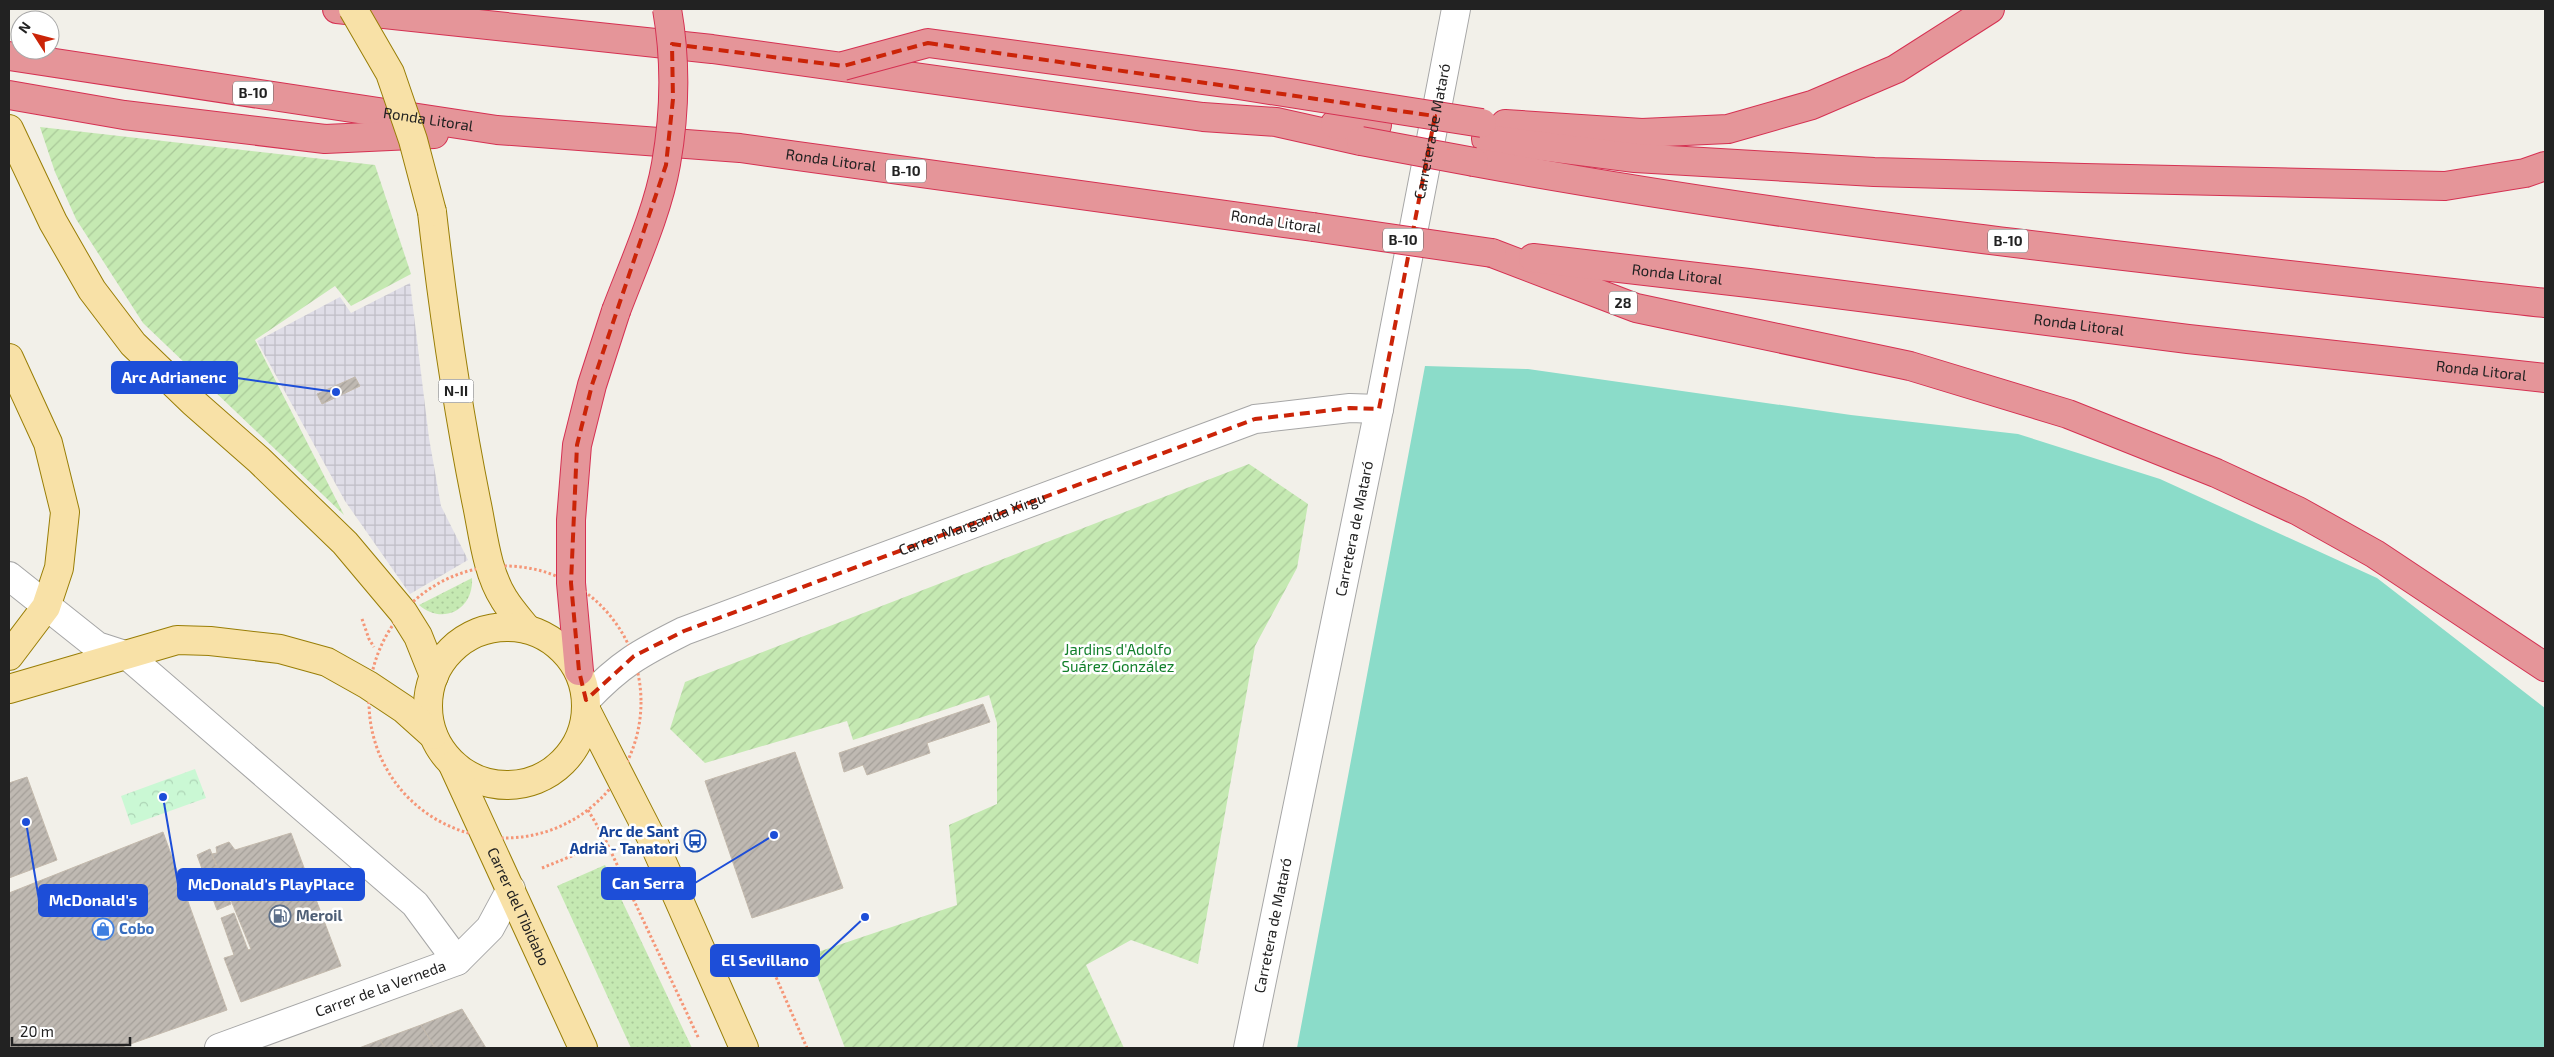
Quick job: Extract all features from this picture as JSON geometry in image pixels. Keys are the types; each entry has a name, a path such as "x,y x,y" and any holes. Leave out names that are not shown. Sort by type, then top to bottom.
{"highway":[{"name":"B-10","path":"337,9 712,49 1203,117 1276,122 1369,133 1480,141 1592,184 1769,210 2200,266 2545,303"},
{"path":"579,671 571,583 572,520 577,445 592,385 616,311 642,243 666,166 673,99 672,36 667,9"},
{"path":"1480,141 1728,129 1812,105 1896,69 1990,9"},
{"path":"843,66 928,43 1232,84 1480,141 1635,158 1874,172 2445,186 2525,173 2545,166"},
{"name":"Ronda Litoral","path":"9,56 497,130 740,148 1492,254 1749,283 2188,339 2545,378"},
{"path":"9,95 124,115 325,139 497,130"},
{"name":"28","path":"1492,254 1636,308 1910,366 2068,414 2216,473 2298,511 2375,554 2545,667"}],"main road":[{"name":"N-II","path":"353,9 390,73 413,140 432,212 445,325 464,440 482,530 491,568 503,598 527,629"},
{"path":"10,134 52,222 87,281 133,344 345,543 402,612 418,636 434,676"},
{"path":"9,358 48,443 65,512 59,568 46,607 9,656"},
{"name":"N-II","path":"587,706 581,736 567,758 548,774 524,784 499,785 474,779 453,765 441,751 433,735 428,715 428,695 434,676 449,652 472,635 498,627 527,629 558,644 579,671 587,706 664,865 744,1048"},
{"path":"9,689 128,656 177,640 210,641 280,649 327,662 368,685 404,709 433,735"},
{"name":"Carrer del Tibidabo","path":"453,765 583,1048"}],"street":[{"name":"Carretera de Mataró","path":"1248,1048 1379,409 1456,9"},
{"name":"Carrer Margarida Xirgu","path":"587,706 612,673 634,656 684,632 1255,420 1350,408 1379,409"},
{"path":"9,576 97,646 128,656 415,904 457,961"},
{"name":"Carrer de la Verneda","path":"220,1048 457,961 490,928 511,889"}],"path":[{"path":"411,602 418,595 456,573 474,570"},
{"path":"377,652 368,685 369,725 384,767 411,802 449,827 486,840 518,838 556,829 588,810 605,839 700,1040"},
{"path":"542,868 599,845"},
{"path":"795,959 772,968 807,1048"}],"highlighted area":[{"path":"928,43 1435,116 1379,409 1350,408 1255,419 684,631 634,656 586,700 579,671 571,583 577,445 592,385 666,165 673,99 672,44 843,66"}],"green space":[{"path":"40,127 375,165 411,274 351,306 335,286 255,340 344,515 143,323 76,219 55,172"},
{"path":"1425,366 1528,369 1851,415 2018,434 2160,479 2377,578 2545,708 2545,1048 1297,1048"},
{"name":"Jardins d'Adolfo Suárez González","path":"1249,464 1308,504 1297,568 1255,646 1198,964 1131,940 1086,965 1124,1048 845,1048 809,955 957,905 949,825 997,804 997,723 989,695 853,740 847,721 705,763 670,729 685,682"},
{"path":"472,578 468,598 455,611 447,614 438,614 428,611 419,605"},
{"path":"195,769 206,798 131,825 121,796"},
{"path":"605,865 692,1048 631,1048 557,886"}],"shaded area":[{"path":"410,283 429,438 441,506 468,560 410,594 345,501 257,341 340,297 351,313"}],"building":[{"path":"355,377 360,386 322,404 317,394"},
{"path":"983,704 990,722 927,743 930,753 867,775 863,765 844,772 839,753"},
{"path":"795,752 843,888 752,918 705,781"},
{"path":"27,777 57,860 9,878 9,783"},
{"name":"Cobo","path":"163,832 227,1010 119,1048 9,1048 9,893"},
{"name":"Meroil","path":"291,833 341,966 241,1002 224,958 234,955 221,918 234,913 248,950 251,949 212,854 217,853 216,847 229,842 235,850"},
{"path":"210,849 231,904 217,910 197,855"},
{"path":"462,1009 486,1048 435,1048 421,1025"},
{"path":"421,1025 435,1048 385,1048 380,1040"},
{"path":"380,1040 385,1048 359,1048"}],"place":[{"name":"Arc Adrianenc","path":"336,392"},
{"name":"McDonald's PlayPlace","path":"163,797"},
{"name":"McDonald's","path":"26,822"},
{"name":"Can Serra","path":"774,835"},
{"name":"Arc de Sant Adrià - Tanatori","path":"695,841"},
{"name":"Meroil","path":"280,916"},
{"name":"El Sevillano","path":"865,917"},
{"name":"Cobo","path":"103,929"}]}
